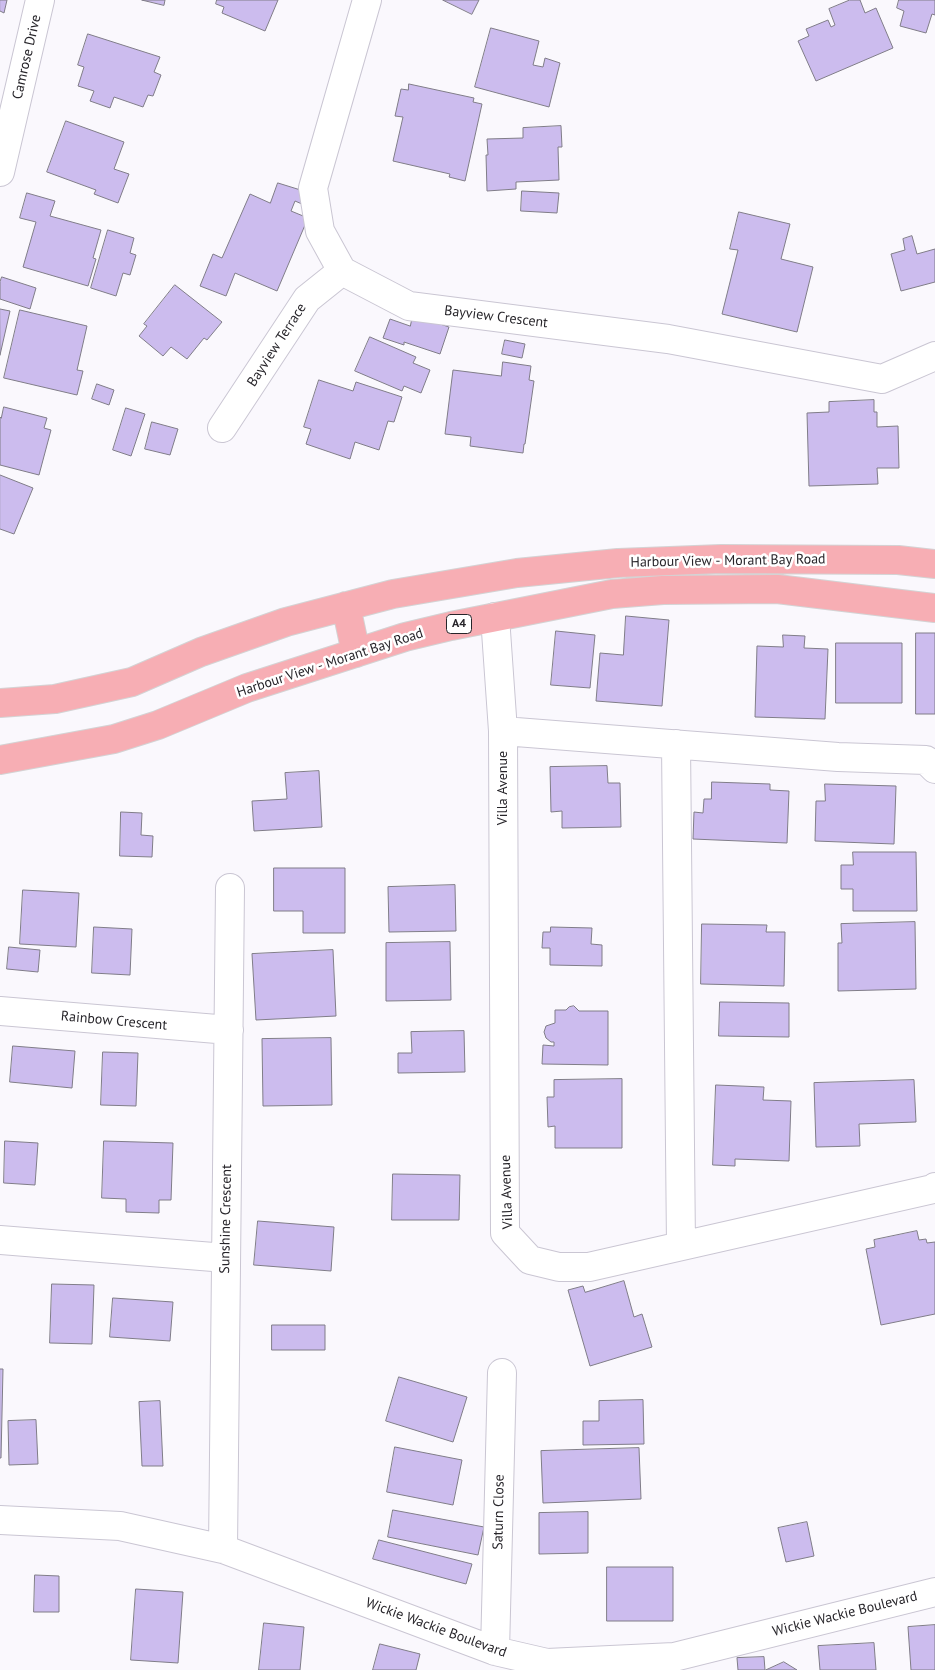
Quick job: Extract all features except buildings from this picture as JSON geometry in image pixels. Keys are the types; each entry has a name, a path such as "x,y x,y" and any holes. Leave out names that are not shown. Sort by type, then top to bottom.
{"highway":[{"name":"Harbour View - Morant Bay Road","path":"0,702 55,699 132,682 201,652 286,622 393,594 517,573 618,563 720,559 898,560 935,564"},
{"name":"Harbour View - Morant Bay Road","path":"0,760 114,740 247,688 405,637 612,594 663,590 778,589 935,608"},
{"path":"346,606 356,653"}],"street":[{"name":"Camrose Drive","path":"0,172 40,0"},
{"path":"342,271 320,231 313,188 366,0"},
{"name":"Bayview Crescent","path":"342,271 409,306 668,340 882,379 935,356"},
{"name":"Bayview Terrace","path":"222,428 307,299 342,271"},
{"name":"Villa Avenue","path":"495,617 503,731 505,1233 530,1260 559,1267 589,1267 935,1187"},
{"name":"Villa Avenue","path":"503,731 838,757 926,760 935,769"},
{"path":"676,744 681,1246"},
{"name":"Sunshine Crescent","path":"223,1549 230,888"},
{"name":"Rainbow Crescent","path":"0,1011 229,1030"},
{"path":"0,1240 226,1258"},
{"name":"Saturn Close","path":"495,1652 502,1373"},
{"name":"Wickie Wackie Boulevard","path":"0,1520 120,1526 223,1549 495,1652 546,1663 674,1657 935,1592"}]}
